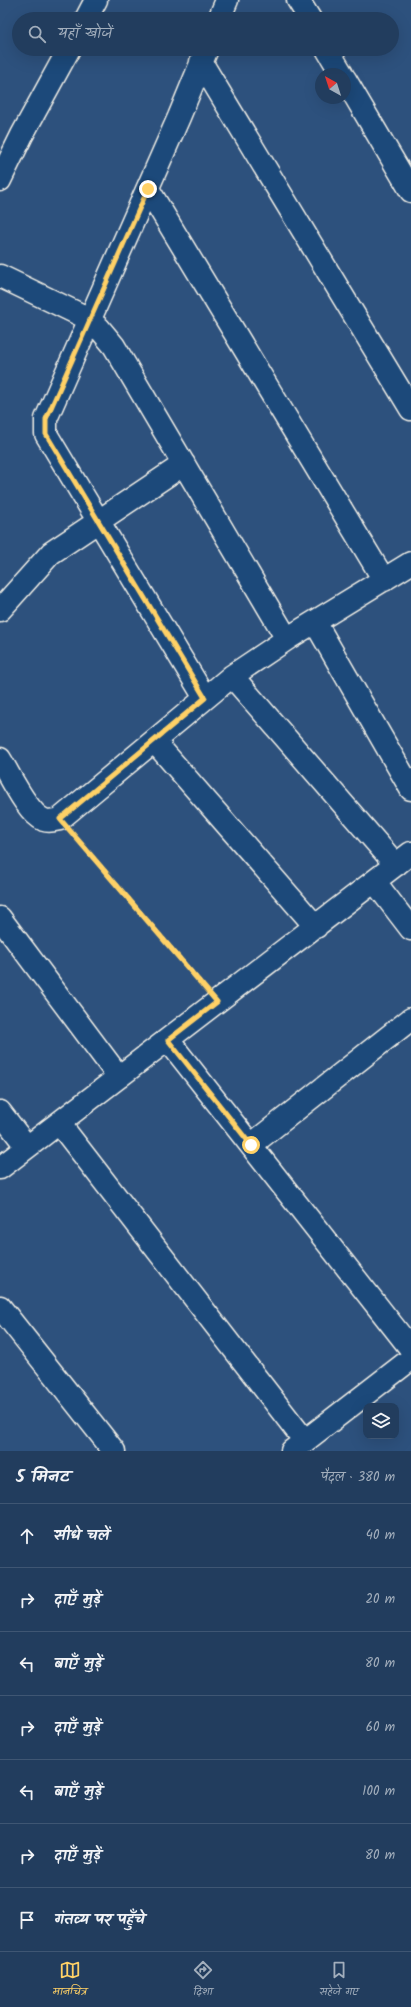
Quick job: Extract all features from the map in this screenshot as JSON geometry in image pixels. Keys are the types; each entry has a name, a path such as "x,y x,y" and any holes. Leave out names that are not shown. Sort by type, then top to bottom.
{"street":[{"path":"90,12 96,0"},
{"path":"298,0 306,12"},
{"path":"0,180 22,135 65,56"},
{"path":"204,56 148,189 46,419 45,427 46,434 205,698"},
{"path":"204,56 411,409"},
{"path":"331,56 338,68"},
{"path":"351,89 411,191"},
{"path":"148,189 384,580"},
{"path":"0,276 83,316 99,328 114,346 287,639"},
{"path":"0,610 51,553 184,464"},
{"path":"0,759 30,809 44,820 50,821 60,819 232,676 287,639 411,563"},
{"path":"315,622 411,789"},
{"path":"0,1168 404,859 232,676"},
{"path":"154,741 316,927"},
{"path":"375,882 411,929"},
{"path":"0,918 120,1077"},
{"path":"251,1145 411,1019"},
{"path":"168,1040 411,1349"},
{"path":"0,1112 27,1147"},
{"path":"59,1123 298,1446 411,1360"},
{"path":"0,1307 114,1451"}],"path":[{"path":"60,819 217,1002"}],"route":[{"path":"148,189 46,419 45,427 46,434 205,698 60,819 217,1002 168,1040 251,1145"}]}
